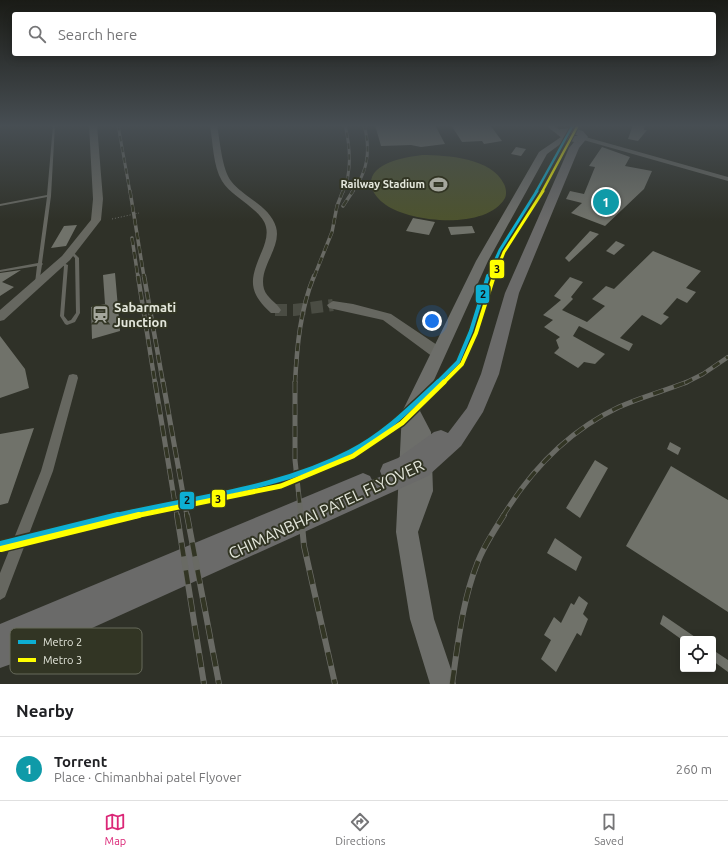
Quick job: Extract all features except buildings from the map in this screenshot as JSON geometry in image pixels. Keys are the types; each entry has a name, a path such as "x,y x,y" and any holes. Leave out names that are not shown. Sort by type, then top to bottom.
{"main road":[{"path":"443,684 422,619 407,532 423,491 422,432 412,412 438,353 482,261 540,157"},
{"name":"CHIMANBHAI PATEL FLYOVER","path":"21,628 405,465 446,434 465,407 481,371 504,291 560,157"},
{"name":"CHIMANBHAI PATEL FLYOVER","path":"64,628 421,469 449,445 474,412 490,374 512,293 561,157"},
{"name":"CHIMANBHAI PATEL FLYOVER","path":"0,637 10,633"},
{"name":"CHIMANBHAI PATEL FLYOVER","path":"0,655 10,652"}],"street":[{"path":"0,317 62,263 96,220 98,199 95,157"},
{"path":"220,157 226,181 270,223 273,233 258,274 259,287 266,303 275,310"},
{"path":"648,157 728,179"},
{"path":"333,305 353,308 387,317 438,353"},
{"path":"0,592 47,471 73,378"}],"lane":[{"path":"37,285 49,196 52,157"},
{"path":"0,205 49,196"},
{"path":"62,263 66,265 62,316 67,323 74,321 78,313 77,258 71,252"},
{"path":"0,271 40,264"}],"path":[{"path":"112,219 139,213"}],"green space":[{"name":"Railway Stadium","path":"408,157 456,157 479,163 490,168 498,175 505,187 505,198 496,208 482,215 466,219 430,219 413,216 398,211 386,205 376,196 371,184 372,177 376,170 390,162"}],"tunnel":[{"path":"275,310 294,310 333,305"}],"railway":[{"path":"124,157 130,192"},
{"path":"343,192 348,176 349,157"},
{"path":"352,192 362,177 367,157"},
{"path":"130,191 144,277"},
{"path":"314,277 332,232 337,206 343,191"},
{"path":"343,206 353,191"},
{"path":"132,238 138,277"},
{"path":"138,276 155,383"},
{"path":"144,276 163,383"},
{"path":"295,383 298,342 302,315 314,276"},
{"path":"687,382 703,374 728,357"},
{"path":"155,382 177,516"},
{"path":"163,382 187,516"},
{"path":"503,516 514,499 539,467 568,439 584,427 619,407 687,382"},
{"path":"295,383 295,460 301,516"},
{"path":"177,515 204,684"},
{"path":"187,515 219,684"},
{"path":"301,515 304,546 335,684"},
{"path":"452,684 461,623 472,578 482,551 504,515"}],"metro line":[{"name":"2","path":"0,544 139,510 280,481 351,452 399,419 458,362 471,331 489,274 500,250 542,183 556,157"},
{"name":"3","path":"1,549 140,515 281,486 353,456 402,423 462,364 476,333 494,276 504,252 546,186 561,157"}],"place":[{"name":"Railway Stadium","path":"438,184"},
{"name":"Torrent","path":"606,202"},
{"name":"Sabarmati Junction","path":"101,314"}]}
